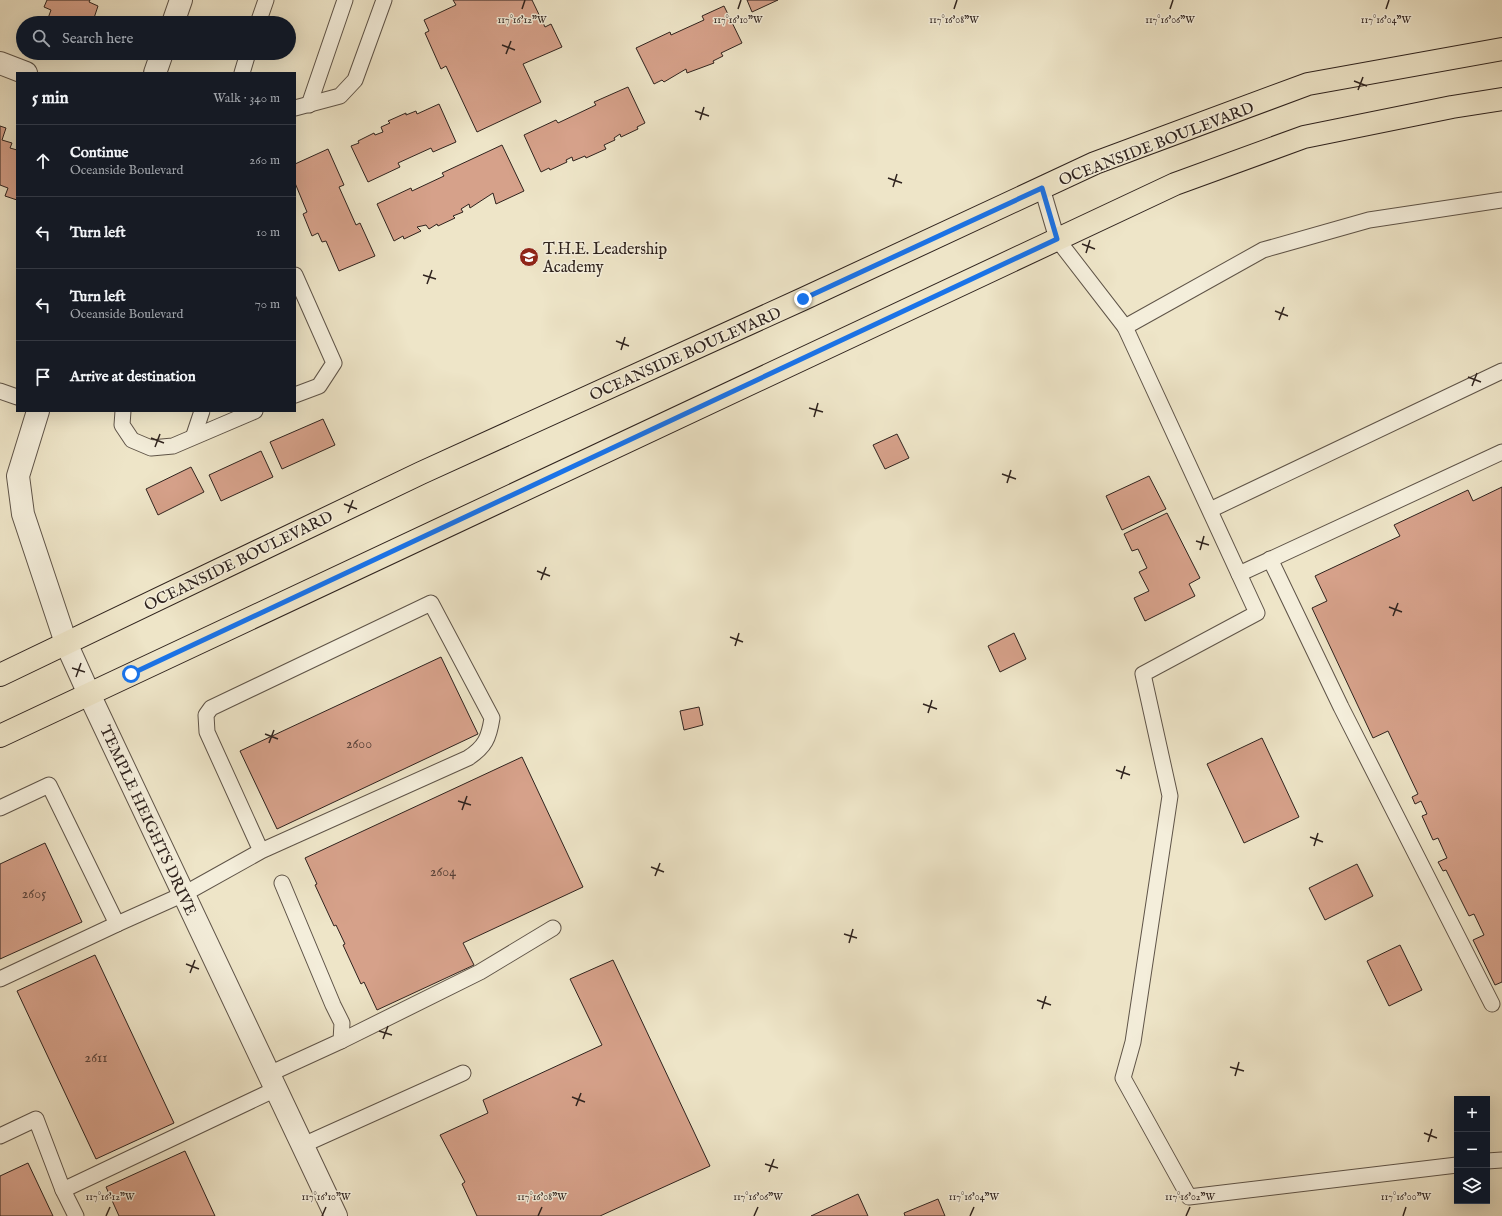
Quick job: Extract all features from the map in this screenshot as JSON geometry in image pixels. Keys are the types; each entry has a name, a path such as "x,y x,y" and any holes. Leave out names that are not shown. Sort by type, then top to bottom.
{"main road":[{"name":"OCEANSIDE BOULEVARD","path":"0,675 421,473 1095,163 1308,84 1502,49"},
{"path":"0,736 1175,184 1304,137 1452,107 1502,99"}],"street":[{"path":"175,16 181,0"},
{"path":"155,72 160,60"},
{"path":"0,63 23,72"},
{"name":"TEMPLE HEIGHTS DRIVE","path":"38,412 18,476 23,514 66,643 336,1216"}],"lane":[{"path":"260,16 266,0"},
{"path":"302,107 345,0"},
{"path":"302,107 340,96 355,80 384,0"},
{"path":"242,72 246,60"},
{"path":"1042,188 1057,239 1125,327 1257,613 1143,674 1170,796 1133,1042 1123,1078 1189,1197 1454,1165"},
{"path":"1125,327 1263,250 1369,220 1502,200"},
{"path":"296,277 334,363 319,386 296,395"},
{"path":"1210,510 1502,371"},
{"path":"0,391 16,397"},
{"path":"123,412 122,425 132,440 151,448 173,446 194,435 252,412"},
{"path":"194,435 202,412"},
{"path":"1239,574 1502,452"},
{"path":"1270,559 1338,701 1492,1004"},
{"path":"0,979 184,894 261,851 468,758 481,749 490,731 492,718 431,603 211,708 206,715 207,732 261,851"},
{"path":"0,808 49,785 117,924"},
{"path":"282,883 342,1023 342,1041"},
{"path":"63,1190 272,1081 342,1041 480,972 552,928"},
{"path":"303,1145 463,1073"},
{"path":"0,1136 36,1119 63,1190 76,1216"},
{"path":"1490,1161 1502,1160"}],"building":[{"path":"47,0 90,0 89,2 98,6 95,16 49,16 51,10 44,7"},
{"path":"453,0 532,0 545,27 551,24 562,47 523,64 541,102 477,132 446,66 441,69 425,33 429,31 424,20 456,5"},
{"path":"747,0 778,0 752,12"},
{"path":"724,6 742,43 721,53 723,56 713,61 714,63 687,73 686,69 664,82 662,80 654,84 636,48 670,32 671,35 704,20 702,16"},
{"path":"628,87 645,123 637,127 638,129 621,137 620,134 614,138 615,140 604,145 606,149 586,158 585,156 573,161 572,157 566,160 567,162 550,170 549,168 541,172 524,135 556,120 558,123 596,105 594,102"},
{"path":"439,104 456,142 433,152 431,148 398,163 400,167 368,182 351,146 359,143 358,141 374,133 375,135 383,132 381,127 390,123 388,121 406,113 406,115 416,111 417,114"},
{"path":"0,126 6,128 2,140 12,143 10,148 16,150 16,200 5,196 8,188 0,185"},
{"path":"502,145 524,191 496,204 493,193 470,208 469,204 461,209 463,212 453,216 455,218 438,226 437,224 429,229 426,225 417,227 421,231 404,239 403,236 394,241 377,204 411,188 412,191 444,176 442,173"},
{"path":"328,149 344,185 339,187 356,225 360,223 375,256 339,271 326,241 322,242 318,233 312,236 303,214 307,212 296,185 296,164"},
{"path":"323,419 335,445 282,469 270,442"},
{"path":"897,434 909,458 885,469 873,445"},
{"path":"261,451 273,477 221,501 209,475"},
{"path":"191,467 204,492 158,515 146,489"},
{"path":"1149,476 1166,509 1122,530 1106,496"},
{"path":"1502,487 1502,982 1495,985 1473,940 1484,935 1474,914 1469,916 1446,870 1443,871 1438,862 1447,858 1438,838 1433,840 1422,816 1427,814 1421,801 1415,804 1412,797 1418,794 1388,731 1373,738 1312,608 1327,601 1315,576 1400,536 1394,525 1468,490 1473,501"},
{"path":"1167,513 1200,578 1189,584 1195,596 1145,621 1134,598 1149,591 1139,572 1147,568 1138,549 1132,551 1124,534"},
{"path":"1014,633 1026,659 1000,672 988,646"},
{"path":"441,657 478,734 277,829 240,751"},
{"path":"699,707 703,725 684,730 680,711"},
{"path":"1262,738 1299,817 1244,843 1207,764"},
{"path":"522,757 583,887 463,943 474,965 377,1010 364,982 361,984 343,945 345,944 336,925 334,926 315,885 317,884 305,858"},
{"path":"45,843 82,922 0,959 0,864"},
{"path":"1357,864 1373,896 1325,920 1309,888"},
{"path":"1400,945 1422,990 1389,1006 1367,961"},
{"path":"95,955 174,1123 96,1159 17,991"},
{"path":"613,960 710,1166 600,1216 477,1216 462,1184 465,1182 440,1135 488,1113 483,1100 602,1045 570,979"},
{"path":"185,1151 215,1216 119,1216 106,1187"},
{"path":"28,1163 53,1216 0,1216 0,1176"},
{"path":"858,1194 868,1216 811,1216"},
{"path":"938,1199 945,1216 905,1216 904,1213"}],"place":[{"name":"T.H.E. Leadership Academy","path":"529,257"}],"route":[{"path":"131,674 1057,239 1042,188 803,299"}]}
